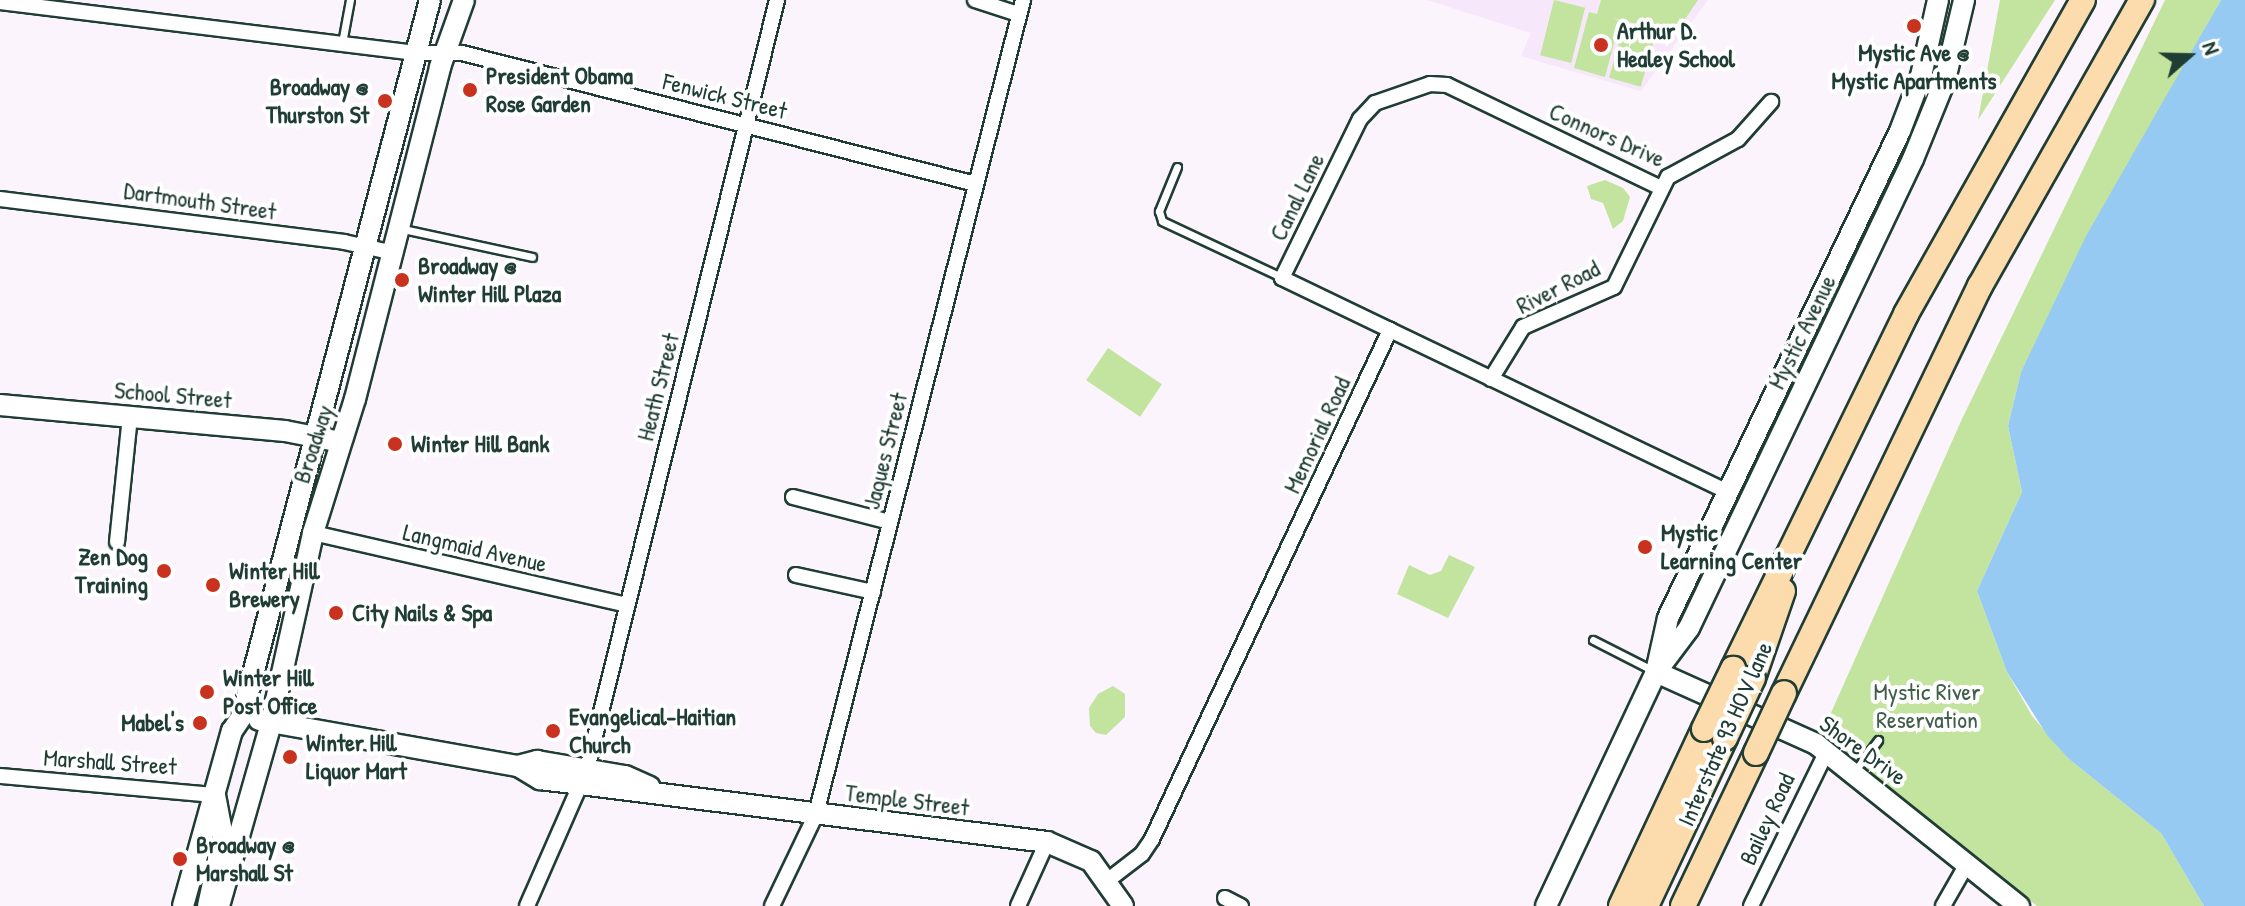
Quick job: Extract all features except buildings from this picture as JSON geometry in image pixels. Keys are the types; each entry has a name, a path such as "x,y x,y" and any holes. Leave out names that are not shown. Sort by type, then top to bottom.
{"highway":[{"path":"1621,906 1715,734 1743,673 1807,512 1906,314 2083,0"},
{"path":"1683,906 1973,299 2142,0"},
{"name":"Interstate 93 HOV lane","path":"1646,906 1715,734"}],"main road":[{"name":"Broadway","path":"183,906 232,731 242,716 312,436 430,0"},
{"name":"Broadway","path":"219,906 271,723 313,533 394,253 447,51 464,0"},
{"name":"Mystic Avenue","path":"1656,672 1668,618 1900,131 1921,76 1938,0"},
{"name":"Mystic Avenue","path":"1546,906 1656,672 1689,628 1913,159 1945,80 1964,0"},
{"name":"School Street","path":"0,405 312,436 341,442"},
{"name":"Shore Drive","path":"1656,672 1827,751 2019,906"},
{"name":"Temple Street","path":"242,716 518,766 537,761 585,777 625,776 658,790 816,814 1047,842 1083,855 1107,881 1123,906"},
{"path":"208,906 223,837 215,795"}],"street":[{"name":"Heath Street","path":"527,906 585,777 777,0"},
{"path":"975,0 1020,7"},
{"name":"Fenwick Street","path":"0,2 416,53 447,51 976,184"},
{"name":"Jaques Street","path":"772,906 816,814 1020,7"},
{"name":"Canal Lane","path":"1390,330 1282,278 1364,111 1426,85 1452,87"},
{"name":"Connors Drive","path":"1452,87 1661,188 1677,170 1738,139 1771,102"},
{"name":"River Road","path":"1491,379 1523,327 1618,283 1661,188"},
{"name":"Dartmouth Street","path":"0,199 394,253"},
{"path":"1390,330 1726,491"},
{"name":"Memorial Road","path":"1107,881 1142,854 1152,839 1390,330"},
{"path":"117,542 130,417"},
{"path":"793,497 890,522"},
{"name":"Langmaid Avenue","path":"313,533 627,605"},
{"path":"796,575 873,592"},
{"name":"Bailey Road","path":"1751,906 1827,751"},
{"name":"Marshall Street","path":"0,776 215,795"},
{"path":"1018,906 1047,842"},
{"path":"1943,906 1967,864"},
{"path":"1225,898 1241,906"}],"lane":[{"path":"342,43 350,0"},
{"path":"1177,167 1159,211 1162,221 1282,278"},
{"path":"400,228 532,257"},
{"path":"1593,640 1656,672"},
{"path":"1854,772 1878,740"}],"shaded area":[{"name":"Arthur D. Healey School","path":"1427,0 1708,0 1641,91 1521,56 1531,33"}],"green space":[{"path":"1554,0 1585,8 1571,63 1540,55"},
{"path":"1601,0 1698,0 1675,34 1613,18 1620,21 1605,77 1574,68 1589,12 1597,14"},
{"path":"2000,0 2055,0 1978,120"},
{"name":"Mystic River Reservation","path":"2165,0 2221,0 2113,192 2021,372 2008,426 2022,492 1977,591 2007,672 2032,716 2069,759 2161,833 2204,906 2037,906 1822,733 1962,419"},
{"path":"1625,22 1657,31 1641,87 1609,78"},
{"path":"1605,180 1623,188 1630,197 1623,221 1613,229 1603,203 1591,199 1587,186"},
{"path":"1108,348 1162,384 1140,417 1086,380"},
{"path":"1449,555 1475,567 1448,618 1397,594 1409,565 1430,575 1441,571"},
{"path":"1113,686 1125,694 1125,717 1106,735 1096,733 1090,726 1089,708 1098,694"}],"water":[{"path":"2221,0 2245,0 2245,906 2204,906 2161,833 2069,759 2047,735 2007,672 1977,591 2022,492 2008,426 2021,372 2086,236"}],"place":[{"name":"Mystic Ave @ Mystic Apartments","path":"1914,26"},
{"name":"Arthur D. Healey School","path":"1601,45"},
{"name":"President Obama Rose Garden","path":"470,90"},
{"name":"Broadway @ Thurston St","path":"385,101"},
{"name":"Broadway @ Winter Hill Plaza","path":"402,280"},
{"name":"Winter Hill Bank","path":"395,444"},
{"name":"Mystic Learning Center","path":"1645,547"},
{"name":"Zen Dog Training","path":"164,571"},
{"name":"Winter Hill Brewery","path":"213,585"},
{"name":"City Nails & Spa","path":"336,613"},
{"name":"Winter Hill Post Office","path":"207,692"},
{"name":"Mabel's","path":"200,723"},
{"name":"Evangelical-Haitian Church","path":"553,731"},
{"name":"Winter Hill Liquor Mart","path":"290,757"},
{"name":"Broadway @ Marshall St","path":"180,859"}]}
